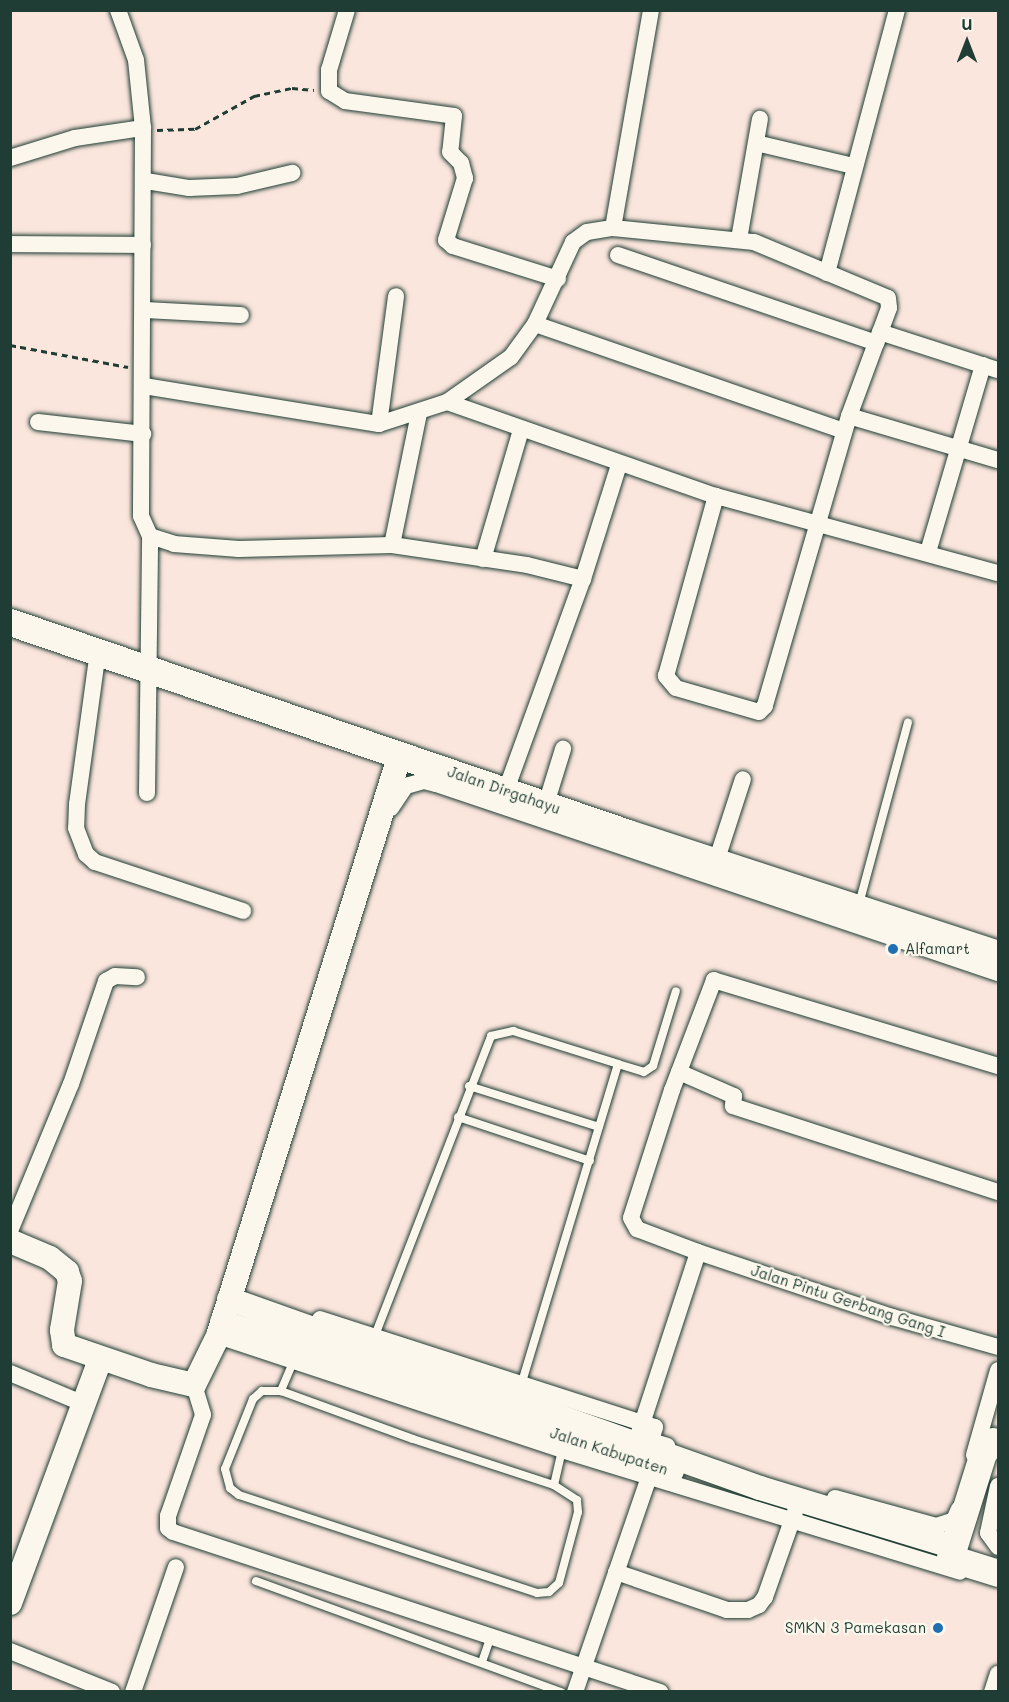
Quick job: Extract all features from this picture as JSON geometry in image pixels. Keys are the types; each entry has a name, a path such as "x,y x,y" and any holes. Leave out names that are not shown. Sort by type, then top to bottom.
{"main road":[{"name":"Jalan Dirgahayu","path":"10,622 716,862 859,906 999,954"},
{"path":"959,1554 972,1513 983,1453 996,1430"},
{"name":"Jalan Kabupaten","path":"959,1554 999,1562"},
{"name":"Jalan Kabupaten","path":"959,1554 999,1573"}],"street":[{"path":"118,10 136,60 146,181 143,245 144,378 141,516 150,536 147,793"},
{"path":"347,10 329,70 329,91 345,101 454,116 450,152 461,164 465,178 447,232 448,243 558,279"},
{"path":"613,228 651,10"},
{"path":"827,273 853,166 897,10"},
{"path":"739,239 760,119"},
{"path":"10,158 75,138 143,128"},
{"path":"756,143 853,166"},
{"path":"146,181 189,188 237,186 292,173"},
{"path":"144,378 379,424 419,413 447,402 511,357 535,324 578,236 613,228 739,239 761,244 888,298 889,308 847,424 765,706 755,712 676,688 666,676 716,496"},
{"path":"10,244 143,245"},
{"path":"618,255 878,338 991,367 956,447 928,552"},
{"path":"379,424 396,296"},
{"path":"144,310 241,315"},
{"path":"535,324 847,424 956,447 999,460"},
{"path":"447,402 619,465 716,496 999,573"},
{"path":"392,545 419,413"},
{"path":"38,422 143,435"},
{"path":"483,559 521,430"},
{"path":"506,790 584,579 619,465"},
{"path":"150,536 174,544 250,549 392,545 483,559 584,579"},
{"path":"98,651 77,804 76,828 86,854 95,862 243,911"},
{"path":"546,804 563,749"},
{"path":"400,754 223,1319 194,1385 203,1406 202,1421 168,1516 168,1527 660,1692"},
{"path":"716,862 743,780"},
{"path":"369,1351 251,1296 240,1284 391,806 406,786 424,781 466,793 999,973"},
{"path":"10,1232 71,1084 106,981 115,976 137,977"},
{"path":"999,1066 714,980 679,1072 735,1096 733,1106 999,1192"},
{"name":"Jalan Pintu Gerbang Gang I","path":"679,1072 631,1224 637,1229 698,1252 892,1317 999,1347"},
{"path":"10,1241 50,1258 67,1272 70,1281 62,1341 100,1360 194,1385"},
{"path":"636,1441 698,1252"},
{"path":"223,1319 654,1464 575,1692"},
{"name":"Jalan Kabupaten","path":"223,1319 299,1344 369,1351 513,1400 565,1435 636,1441 654,1464 794,1517 959,1554"},
{"path":"10,1603 100,1360"},
{"path":"636,1441 655,1427 651,1441 936,1526 948,1524 958,1513 999,1370"},
{"path":"10,1373 84,1404"},
{"path":"513,1400 636,1441"},
{"name":"Jalan Kabupaten","path":"654,1464 760,1488 959,1554"},
{"path":"999,1486 988,1533 999,1547"},
{"path":"616,1572 727,1610 748,1610 759,1605 765,1597 794,1517 999,1584"},
{"path":"133,1692 176,1567"},
{"path":"10,1651 112,1692"},
{"path":"992,1692 999,1674"}],"lane":[{"path":"859,906 908,722"},
{"path":"369,1351 486,1043 501,1031 513,1031 644,1072 653,1066 676,991"},
{"path":"513,1400 590,1161 618,1064"},
{"path":"469,1086 600,1127"},
{"path":"458,1117 590,1161"},
{"path":"281,1391 299,1344"},
{"path":"281,1391 554,1485 577,1500 578,1512 559,1583 549,1592 537,1593 239,1495 230,1488 225,1478 229,1459 257,1394 281,1391"},
{"path":"554,1485 565,1435"},
{"path":"256,1581 561,1692"},
{"path":"482,1662 491,1636"}],"path":[{"path":"143,128 195,129 228,113 254,96 292,88 329,91"},
{"path":"10,345 144,378"}],"place":[{"name":"Alfamart","path":"893,949"},
{"name":"SMKN 3 Pamekasan","path":"938,1628"}]}
